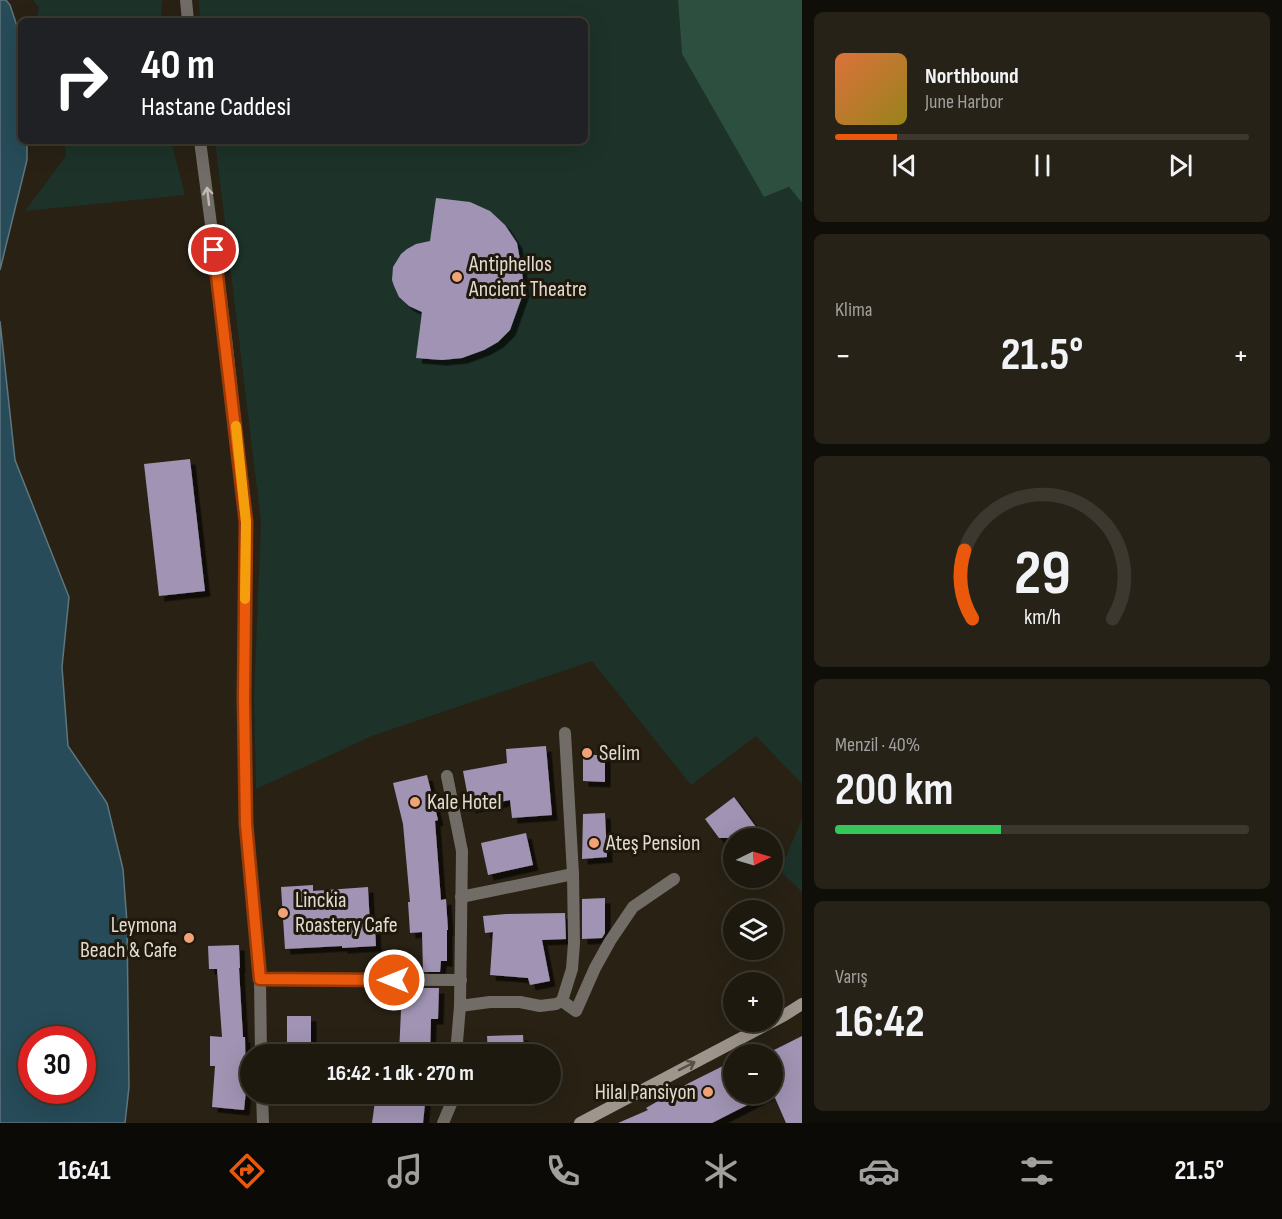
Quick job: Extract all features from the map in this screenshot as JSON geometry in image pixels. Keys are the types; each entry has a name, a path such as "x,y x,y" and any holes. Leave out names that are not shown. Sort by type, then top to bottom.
{"main road":[{"path":"580,1123 802,1004"}],"street":[{"path":"186,0 188,18"},
{"path":"200,144 226,338 246,522 244,698 246,824 260,979 261,1044"},
{"path":"460,1006 490,1002 520,1002 540,1006 562,1001 572,969 574,943 573,874 564,733"},
{"path":"447,776 462,851 461,980 457,1044"},
{"path":"461,897 573,874"},
{"path":"562,1001 576,1011 610,940 633,907 674,879"},
{"path":"260,979 461,980"},
{"path":"262,1104 263,1123"},
{"path":"443,1123 451,1104"}],"green space":[{"path":"33,0 162,0 161,18 37,18 39,7"},
{"path":"199,0 678,0 682,54 765,197 789,187 802,203 802,784 756,736 691,785 592,661 372,736 256,789 254,698 261,522 215,144 588,144 588,18 200,18"},
{"path":"678,0 802,0 802,203 789,187 764,197 682,54"},
{"path":"64,144 172,144 185,195 25,211 66,156"},
{"path":"802,819 802,892 783,874 783,864"}],"water":[{"path":"0,0 6,0 18,29 18,144 27,144 27,160 0,270"},
{"path":"0,321 15,460 69,597 62,667 68,746 107,803 123,869 127,923 129,1087 125,1123 0,1123"}],"building":[{"name":"Antiphellos Ancient Theatre","path":"436,198 470,202 490,211 505,225 517,243 524,291 510,330 498,342 462,358 442,360 416,358 422,312 409,306 399,297 392,280 393,267 401,254 416,244 430,241"},
{"path":"190,459 205,591 159,596 144,464"},
{"path":"546,746 552,815 512,818 510,800 470,808 463,771 507,763 506,749"},
{"path":"583,755 605,755 605,782 583,781"},
{"path":"427,775 438,820 435,821 441,900 446,899 447,961 441,961 440,972 423,972 422,932 410,933 408,902 410,902 403,824 393,783"},
{"path":"734,797 757,828 723,828 723,838 719,838 705,819"},
{"path":"605,813 607,857 582,859 583,814"},
{"path":"526,833 533,865 488,875 481,843"},
{"path":"313,885 313,891 368,887 370,926 375,926 376,946 285,949 281,887"},
{"path":"605,898 605,933 602,938 582,939 582,899"},
{"path":"565,913 566,939 542,940 550,981 530,985 528,978 490,975 493,932 485,933 483,916"},
{"path":"239,945 245,1044 240,1044 240,1104 245,1104 244,1110 212,1107 215,1066 210,1066 210,1036 222,1037 217,969 209,969 208,946"},
{"path":"402,988 439,988 438,1019 431,1019 430,1044 399,1044"},
{"path":"287,1016 311,1016 311,1044 287,1044"},
{"path":"523,1035 523,1044 487,1044 487,1036"},
{"path":"802,1036 802,1123 786,1123 778,1104 783,1104 783,1046"},
{"path":"723,1066 723,1104 749,1104 712,1123 618,1123 648,1110 646,1108"},
{"path":"375,1104 425,1104 423,1123 372,1123"}],"slow traffic":[{"path":"236,426 246,522 245,599"}],"place":[{"name":"Antiphellos Ancient Theatre","path":"457,277"},
{"name":"Selim","path":"587,753"},
{"name":"Kale Hotel","path":"415,802"},
{"name":"Ateş Pension","path":"594,843"},
{"name":"Linckia Roastery Cafe","path":"283,913"},
{"name":"Leymona Beach & Cafe","path":"189,938"},
{"name":"Hilal Pansiyon","path":"708,1092"}],"route":[{"path":"214,250 246,522 244,698 246,824 260,979 394,980"}]}
